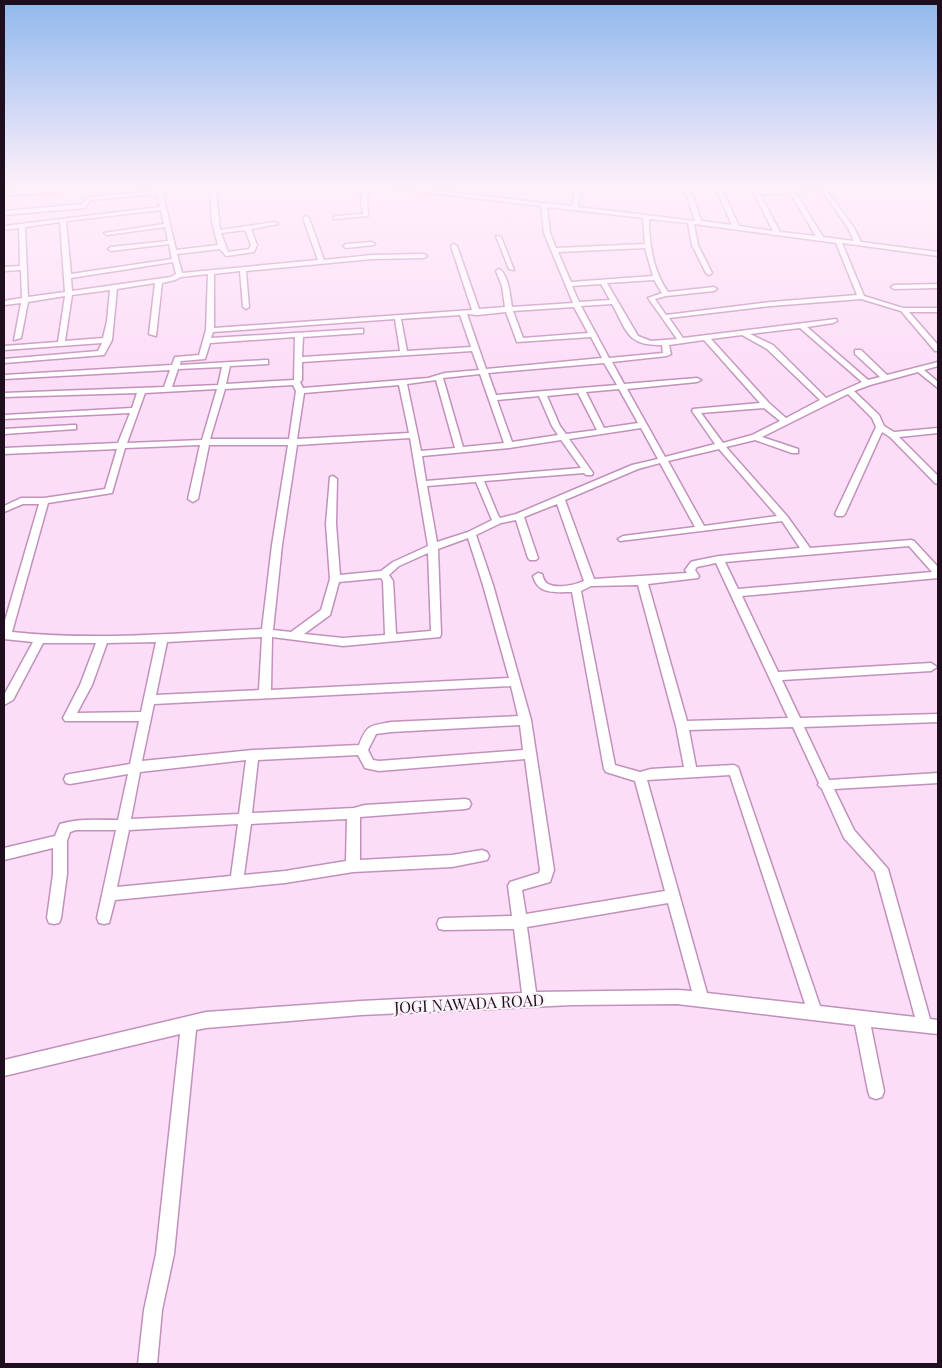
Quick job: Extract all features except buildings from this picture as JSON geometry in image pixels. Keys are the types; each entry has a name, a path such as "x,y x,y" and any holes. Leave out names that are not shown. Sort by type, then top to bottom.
{"street":[{"path":"17,338 25,300 23,251"},
{"path":"61,343 69,295 66,251"},
{"path":"178,275 174,252 185,251"},
{"path":"224,251 226,254 252,251"},
{"path":"317,251 321,262"},
{"path":"456,251 477,312"},
{"path":"504,251 512,269"},
{"path":"554,251 576,305 623,386 701,529"},
{"path":"649,251 657,278 666,294"},
{"path":"698,251 709,273"},
{"path":"842,251 861,297"},
{"path":"915,251 938,254"},
{"path":"4,303 173,279 178,275 211,271 424,256"},
{"path":"68,276 112,266 176,260"},
{"path":"4,269 24,268"},
{"path":"243,268 246,308"},
{"path":"499,270 505,286 509,311 520,340 593,334"},
{"path":"167,389 178,359 202,357 205,351 210,330 211,271"},
{"path":"568,284 657,278"},
{"path":"153,334 159,281"},
{"path":"603,282 636,340 643,342 665,343 680,339 706,338 833,321"},
{"path":"894,287 938,286"},
{"path":"4,361 101,353 108,340 112,322 114,288"},
{"path":"680,339 651,298 666,294 714,289"},
{"path":"664,317 771,304 861,297 903,310 938,310"},
{"path":"210,330 398,319 614,302"},
{"path":"903,310 936,344"},
{"path":"464,314 509,445"},
{"path":"398,319 404,353"},
{"path":"801,324 867,383"},
{"path":"206,341 360,331"},
{"path":"743,333 770,347 825,401"},
{"path":"265,695 267,633 277,545 300,391 296,382 299,335"},
{"path":"706,338 766,405 785,421"},
{"path":"4,348 108,340"},
{"path":"300,391 403,383 445,375 662,355 667,354 665,343"},
{"path":"298,360 475,349"},
{"path":"858,352 885,378"},
{"path":"4,377 265,362"},
{"path":"335,579 384,574 396,564 433,547 519,516 635,466 755,437 825,401 867,383 938,364"},
{"path":"193,499 205,442 223,387 226,365"},
{"path":"920,370 938,386"},
{"path":"439,377 460,450"},
{"path":"492,398 697,380"},
{"path":"4,395 142,391 296,382"},
{"path":"44,501 5,635 40,639 102,639 267,633 343,642 436,634 433,547 403,383"},
{"path":"581,390 601,430"},
{"path":"4,509 21,501 44,501 109,491 122,445 142,391"},
{"path":"849,391 876,417 880,427 893,435 938,481"},
{"path":"542,394 556,426 586,467 586,470 598,481"},
{"path":"766,405 696,410 720,445 784,518 807,551"},
{"path":"4,417 134,410"},
{"path":"417,454 509,445 644,425"},
{"path":"840,514 880,427"},
{"path":"4,432 73,428"},
{"path":"893,435 938,430"},
{"path":"4,452 205,442 306,442 414,435"},
{"path":"755,437 795,451"},
{"path":"423,484 586,470"},
{"path":"293,636 326,612 335,579 331,524 333,479"},
{"path":"479,479 498,522"},
{"path":"560,499 590,583"},
{"path":"519,516 523,523 533,558"},
{"path":"623,539 784,518"},
{"path":"470,534 488,585 525,720 547,870 545,878 514,886 530,1000"},
{"path":"538,576 540,583 546,588 576,590 590,583 694,576 690,570 694,564 718,559 911,543 938,574"},
{"path":"718,559 848,834 881,869 932,1026"},
{"path":"384,574 388,581 391,638"},
{"path":"734,593 938,574"},
{"path":"642,581 682,726 691,771"},
{"path":"576,590 610,770 640,777 651,774 691,771 734,770 815,1012"},
{"path":"104,918 162,638"},
{"path":"4,701 9,697 40,639"},
{"path":"102,639 86,685 69,718 146,716"},
{"path":"773,676 931,667"},
{"path":"149,700 516,682"},
{"path":"682,726 938,718"},
{"path":"70,778 156,764 253,755 362,750 366,745 366,737 372,730 391,727 525,720"},
{"path":"362,750 369,765 379,766 529,754"},
{"path":"238,881 244,817 253,755"},
{"path":"640,777 701,999"},
{"path":"824,785 938,778"},
{"path":"54,918 60,874 60,841 65,828 76,825 354,813 365,810 465,804"},
{"path":"353,866 354,813"},
{"path":"4,854 60,841"},
{"path":"109,894 285,877 353,866 452,861 482,856"},
{"path":"444,924 519,922 672,896"},
{"name":"JOGI NAWADA ROAD","path":"4,1068 206,1020 361,1008 530,1000 677,997 932,1026"},
{"path":"861,1017 876,1091"},
{"path":"148,1364 153,1310 165,1254 189,1024"}]}
